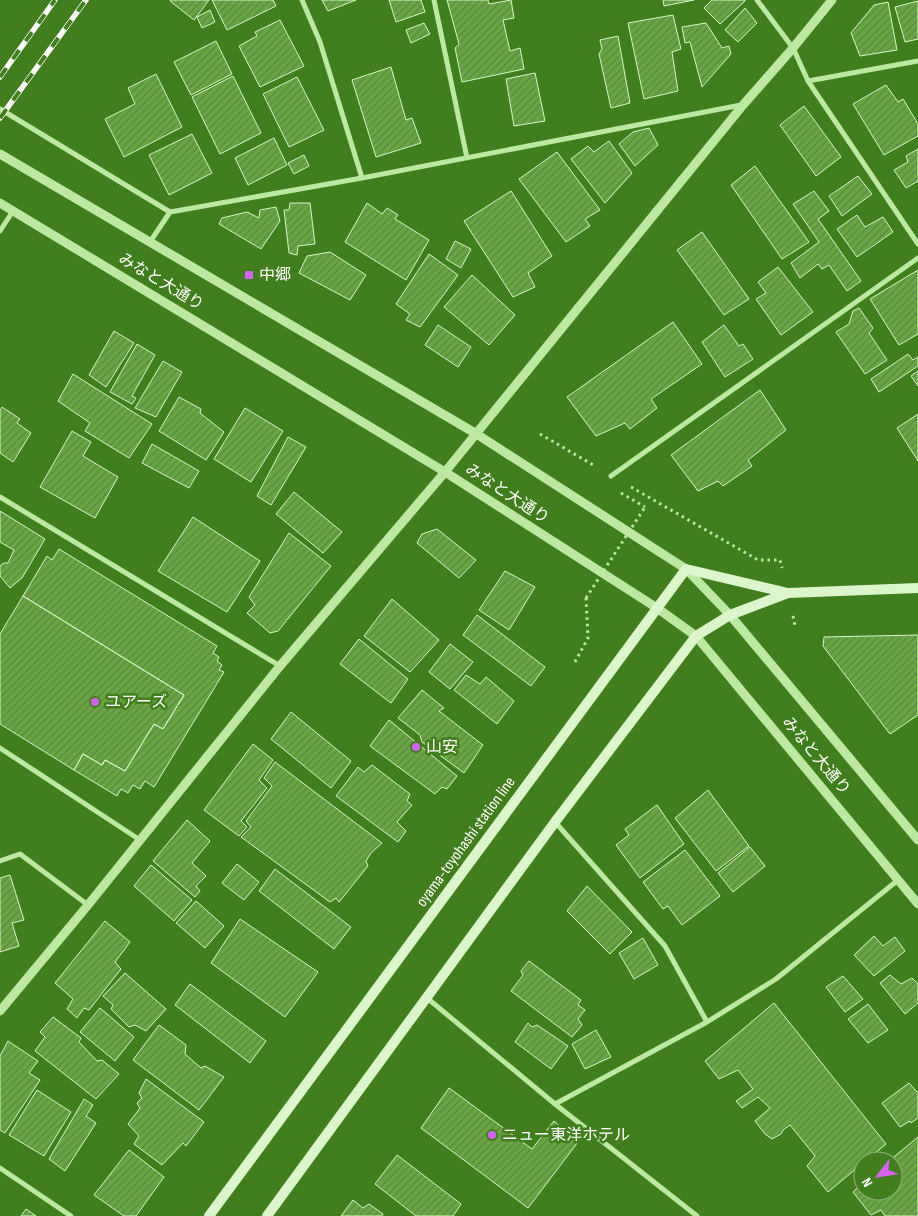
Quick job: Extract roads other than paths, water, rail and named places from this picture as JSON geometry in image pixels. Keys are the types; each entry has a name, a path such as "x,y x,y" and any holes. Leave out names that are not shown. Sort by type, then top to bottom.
{"main road":[{"path":"686,570 788,592 918,588"},
{"name":"oyama-toyohashi station line","path":"209,1216 686,570"},
{"path":"267,1216 555,822 696,636 730,615 788,592"}],"street":[{"path":"302,0 320,42 362,178"},
{"path":"434,0 467,158"},
{"path":"756,0 793,48 808,81 918,244"},
{"path":"0,1011 88,905 280,666 445,472 743,105 832,0"},
{"path":"808,81 918,62"},
{"path":"0,109 170,212 362,178 743,105"},
{"name":"みなと大通り","path":"1,154 475,433 686,570 730,615 918,840"},
{"name":"みなと大通り","path":"0,203 445,472 657,608 696,636 918,904"},
{"path":"0,231 13,210"},
{"path":"150,242 170,212"},
{"path":"611,476 918,258"},
{"path":"0,497 280,666"},
{"path":"0,748 140,840"},
{"path":"555,822 665,946 707,1022"},
{"path":"0,861 20,854 88,905"},
{"path":"555,1104 707,1022 776,979 898,879"},
{"path":"427,998 555,1104 697,1216"},
{"path":"0,1168 71,1216"}],"railway":[{"path":"0,77 55,0"},
{"path":"0,118 86,0"}],"place":[{"name":"中郷","path":"249,275"},
{"name":"ユアーズ","path":"95,702"},
{"name":"山安","path":"416,747"},
{"name":"ニュー東洋ホテル","path":"492,1135"}]}
